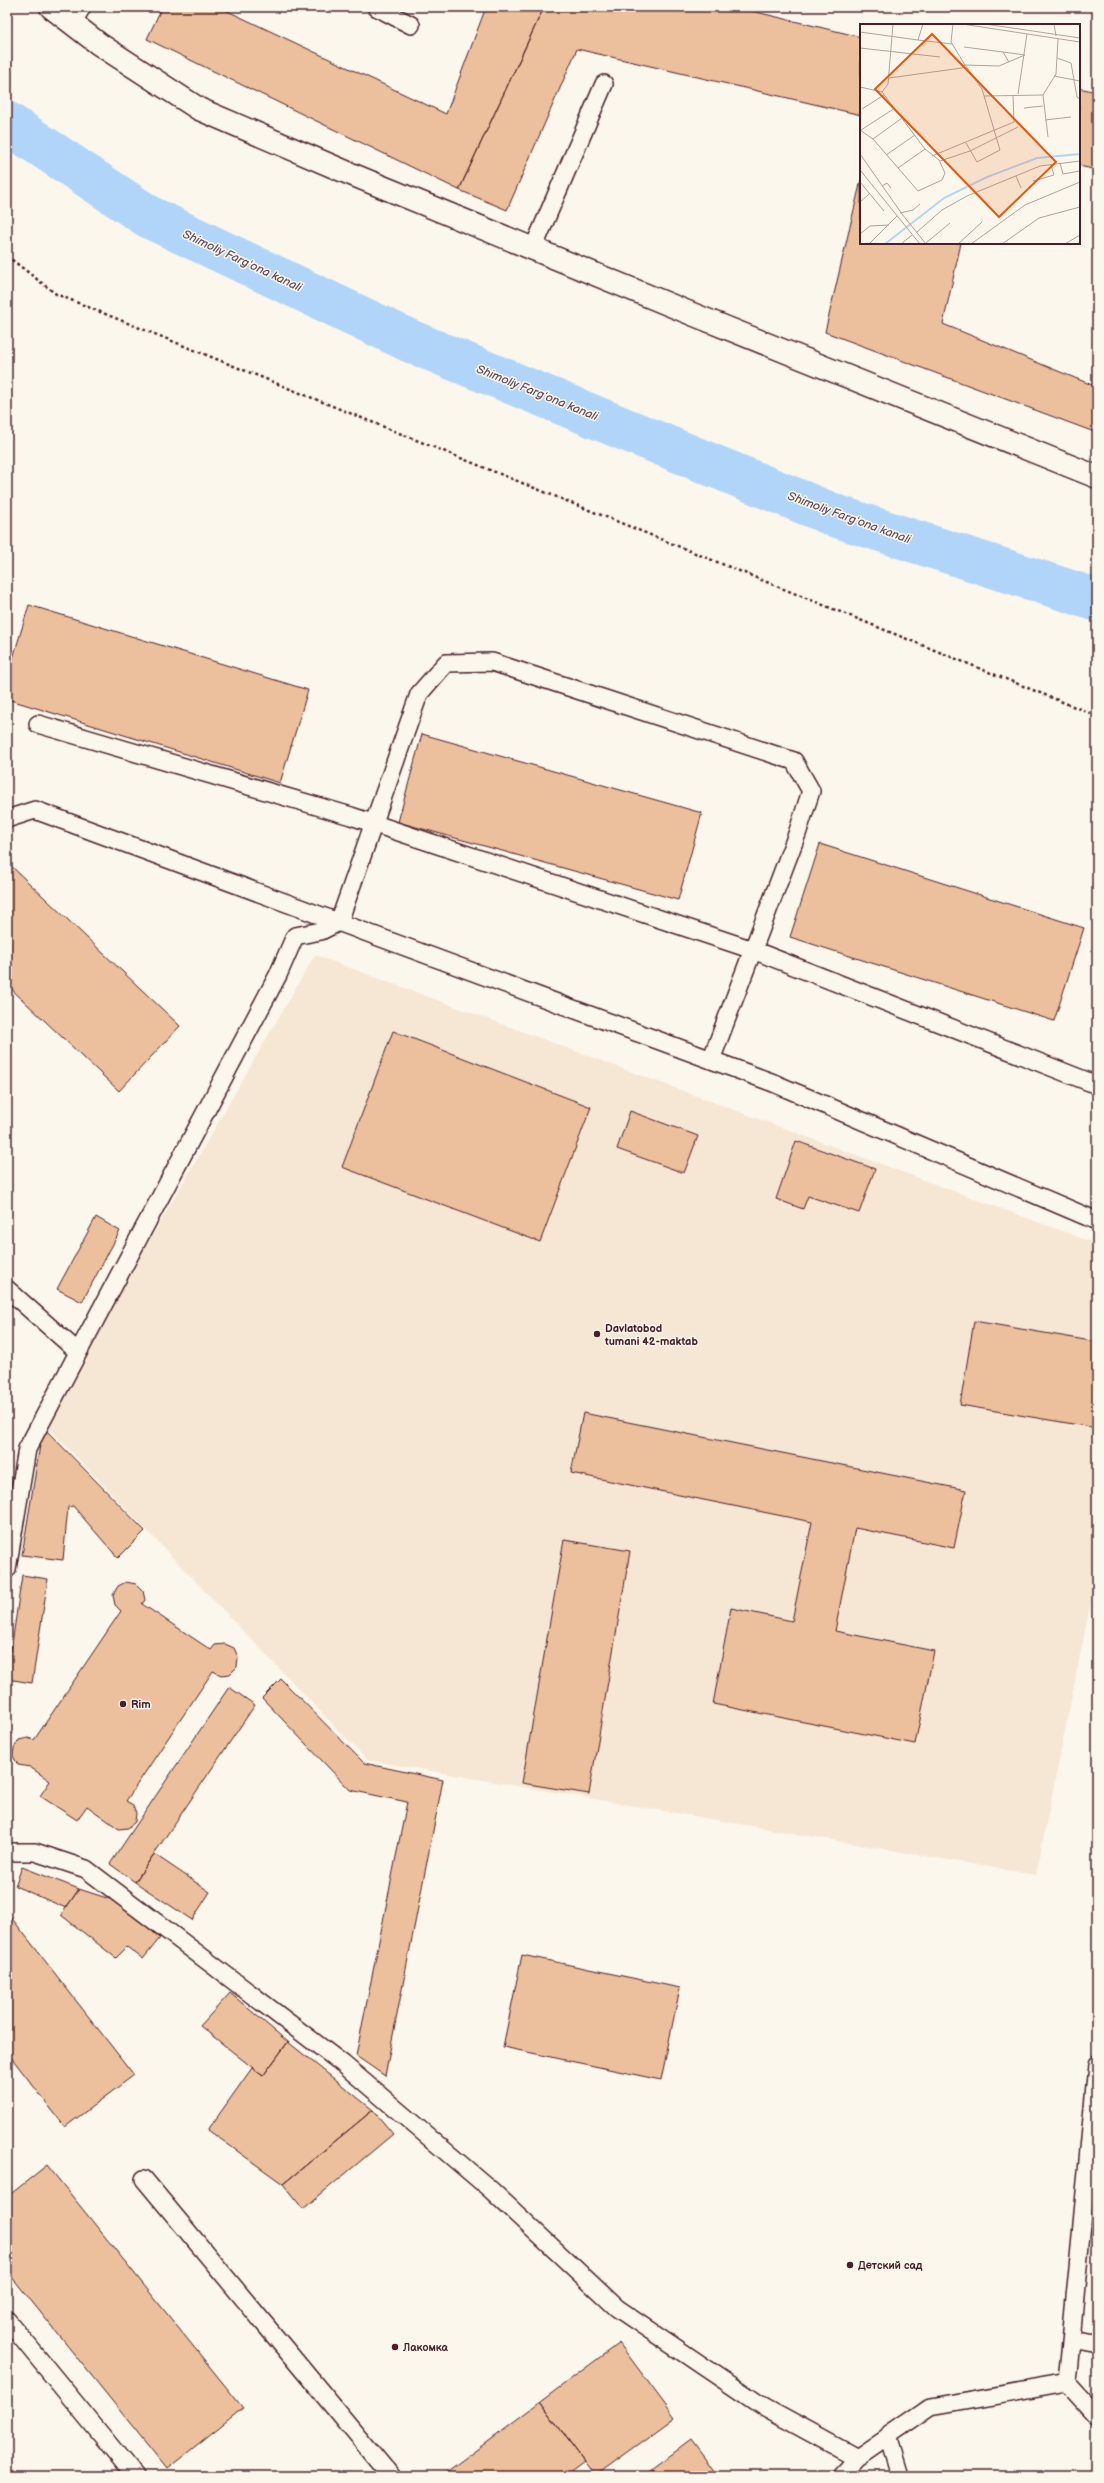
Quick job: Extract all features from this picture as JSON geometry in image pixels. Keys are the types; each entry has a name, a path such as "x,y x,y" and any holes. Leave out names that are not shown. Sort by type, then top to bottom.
{"street":[{"path":"51,7 77,15 99,44 199,109 533,249 1097,477"}],"lane":[{"path":"376,7 411,25"},
{"path":"533,249 604,84"},
{"path":"7,1569 27,1448 278,975 295,936 321,931 340,922 419,694 446,663 492,662 794,761 811,791 711,1060"},
{"path":"38,724 375,824 753,950 1097,1085"},
{"path":"7,819 35,810 340,922 771,1082 1097,1221"},
{"path":"7,1290 78,1352"},
{"path":"7,1852 34,1852 86,1869 343,2064 491,2190 617,2308 766,2408 857,2458"},
{"path":"1097,2065 1095,2104 1067,2384 1097,2416"},
{"path":"144,2179 391,2476"},
{"path":"7,2320 134,2476"},
{"path":"1071,2340 1097,2345"},
{"path":"840,2476 857,2458 931,2407 1067,2384"},
{"path":"888,2436 900,2476"}],"path":[{"path":"7,256 56,294 1097,716"}],"shaded area":[{"name":"Davlatobod tumani 42-maktab","path":"315,955 1097,1244 1097,1571 1036,1875 367,1760 44,1423"}],"building":[{"path":"162,7 219,7 446,114 486,7 544,7 459,190 147,39"},
{"path":"544,7 735,7 860,37 860,115 577,49 507,210 459,190"},
{"path":"1080,88 1097,92 1097,170 1080,166"},
{"path":"860,184 860,244 961,244 943,324 1097,387 1097,433 825,332"},
{"path":"29,605 308,690 280,783 7,699 7,678"},
{"path":"422,734 702,813 678,900 398,822"},
{"path":"820,844 1084,928 1054,1021 790,937"},
{"path":"8,863 180,1026 119,1091 7,985"},
{"path":"393,1031 591,1107 540,1242 342,1167"},
{"path":"630,1111 698,1136 684,1173 617,1149"},
{"path":"796,1141 875,1169 859,1213 808,1196 803,1209 776,1199"},
{"path":"96,1217 120,1231 82,1302 57,1289"},
{"path":"974,1321 1097,1342 1097,1428 960,1405"},
{"path":"583,1413 966,1490 954,1548 855,1528 835,1631 934,1651 915,1744 713,1704 731,1608 792,1621 812,1522 571,1473"},
{"path":"43,1427 145,1531 118,1558 73,1506 68,1507 63,1560 22,1555"},
{"path":"564,1540 630,1551 589,1794 522,1783"},
{"path":"22,1575 48,1579 32,1683 7,1679"},
{"path":"126,1582 136,1584 143,1591 145,1600 142,1604 211,1650 215,1645 225,1644 234,1648 238,1657 237,1667 230,1674 221,1675 213,1671 126,1801 133,1805 136,1813 135,1822 128,1828 119,1829 87,1806 77,1820 40,1796 50,1781 30,1767 18,1765 13,1756 14,1748 19,1740 28,1738 34,1740 121,1611 115,1605 113,1595 118,1586"},
{"path":"281,1679 364,1763 443,1780 385,2076 356,2056 407,1802 350,1790 262,1698"},
{"path":"229,1687 255,1705 135,1882 110,1864"},
{"path":"154,1854 210,1892 192,1920 135,1882"},
{"path":"22,1867 79,1889 66,1908 15,1886"},
{"path":"79,1889 119,1902 160,1938 143,1959 127,1947 116,1958 61,1915"},
{"path":"7,1912 134,2075 65,2127 7,2052"},
{"path":"522,1955 680,1988 661,2080 503,2047"},
{"path":"230,1993 288,2042 263,2076 200,2026"},
{"path":"288,2042 373,2110 283,2184 208,2130 252,2068 263,2076"},
{"path":"373,2110 393,2134 303,2209 283,2184"},
{"path":"47,2165 243,2408 167,2469 7,2271 7,2197"},
{"path":"619,2343 675,2418 595,2476 540,2402"},
{"path":"540,2402 584,2461 564,2476 441,2476"},
{"path":"691,2440 718,2476 657,2476 652,2469"},
{"path":"652,2469 657,2476 642,2476"}],"waterway":[{"name":"Shimoliy Fargʻona kanali","path":"7,123 149,217 410,341 836,516 1097,600"}],"place":[{"name":"Davlatobod tumani 42-maktab","path":"597,1334"},
{"name":"Rim","path":"123,1704"},
{"name":"Детский сад","path":"850,2265"},
{"name":"Лакомка","path":"395,2347"}]}
